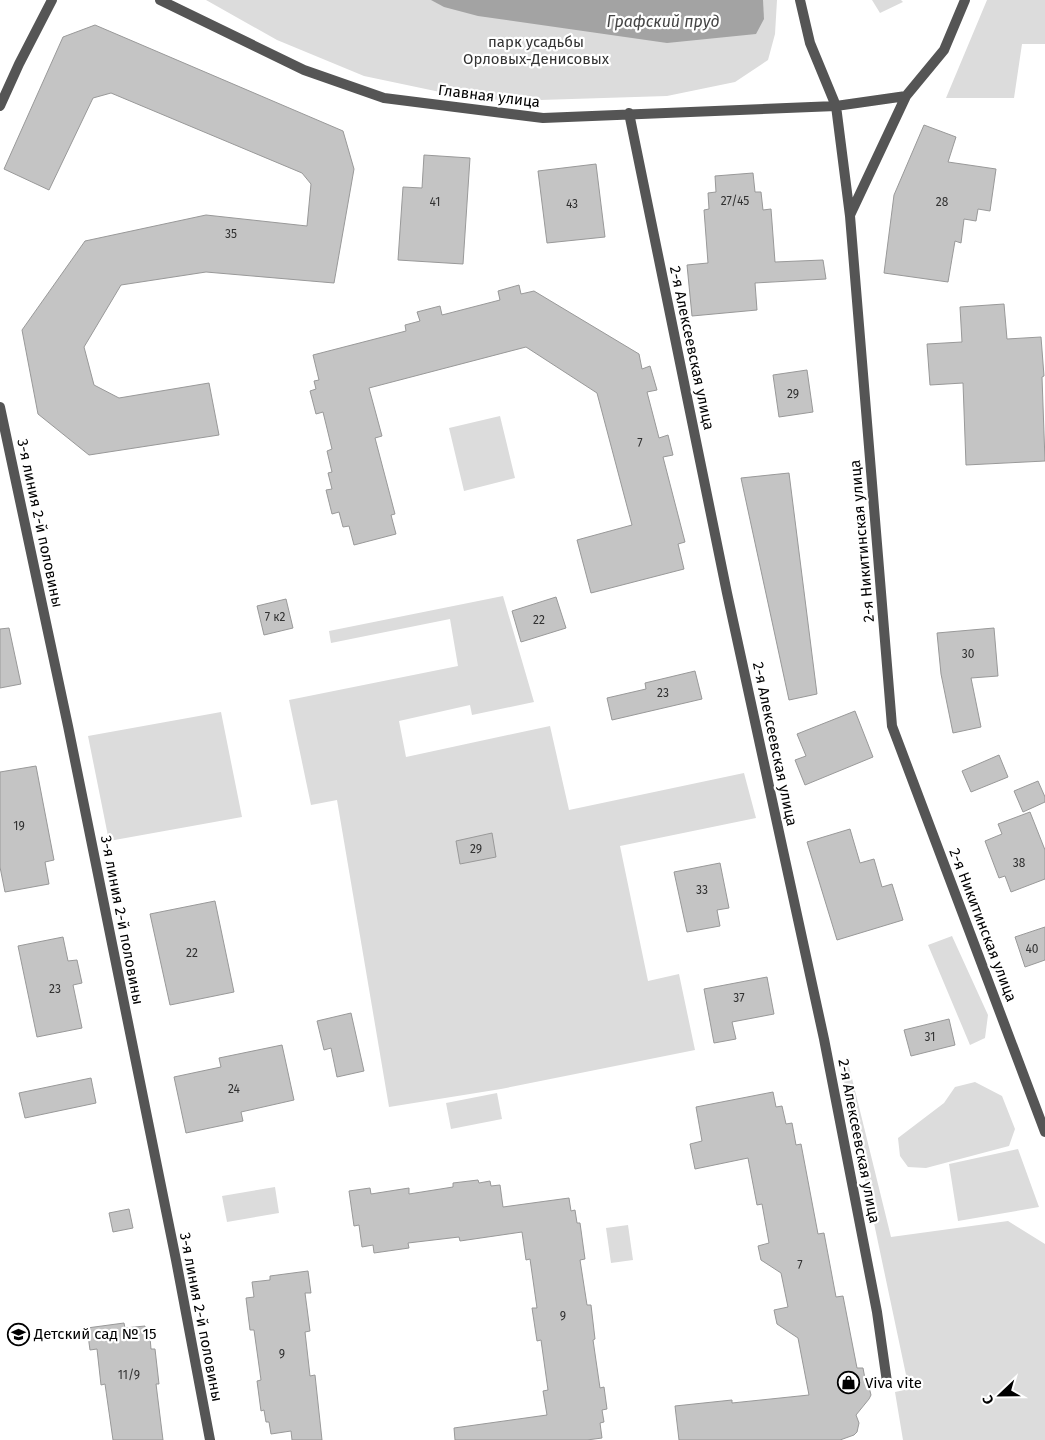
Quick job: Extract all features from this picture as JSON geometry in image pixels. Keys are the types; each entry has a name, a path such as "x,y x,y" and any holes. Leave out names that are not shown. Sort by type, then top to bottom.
{"street":[{"path":"0,106 52,0"},
{"name":"Главная улица","path":"160,0 304,70 384,98 544,118 836,106"},
{"path":"850,216 906,96 944,50 965,0"},
{"name":"2-я Никитинская улица","path":"800,1 810,43 836,106 850,216 892,726 1045,1132"},
{"path":"836,106 906,96"},
{"name":"2-я Алексеевская улица","path":"630,113 723,573 824,1039 877,1312 887,1382"},
{"name":"3-я линия 2-й половины","path":"0,407 70,736 176,1260 210,1440"}],"green space":[{"name":"парк усадьбы Орловых-Денисовых","path":"206,0 777,0 775,34 768,60 735,82 667,96 505,101 440,92 364,76 277,40"},
{"path":"872,0 901,0 903,2 880,13"},
{"path":"987,0 1045,0 1045,44 1022,44 1014,98 946,98"},
{"path":"500,416 515,478 464,491 449,428"},
{"path":"503,596 534,702 472,715 470,705 399,721 406,757 550,726 569,810 744,773 756,818 620,846 648,981 679,974 695,1050 501,1089 389,1107 337,800 311,805 289,700 458,666 450,619 331,643 329,631"},
{"path":"221,712 242,817 109,841 88,736"},
{"path":"952,936 988,1015 985,1038 970,1045 928,945"},
{"path":"840,1062 848,1062 891,1237 1008,1221 1045,1244 1045,1440 903,1440 895,1392 909,1389"},
{"path":"975,1082 1002,1096 1015,1129 1009,1146 926,1168 908,1167 900,1156 898,1138 944,1103 955,1087"},
{"path":"497,1093 502,1119 451,1129 446,1103"},
{"path":"1018,1149 1039,1207 958,1221 949,1164"},
{"path":"275,1187 279,1213 227,1222 222,1196"},
{"path":"628,1225 633,1260 611,1263 606,1228"}],"water":[{"name":"Графский пруд","path":"431,0 763,0 764,19 756,34 667,43 478,16 444,7"}],"building":[{"path":"95,25 343,131 354,169 334,283 206,272 121,285 84,347 94,385 119,398 209,383 219,435 89,455 38,414 22,330 85,241 206,215 307,226 311,184 302,173 111,93 93,98 49,190 4,169 63,37"},
{"path":"924,125 956,137 948,162 996,169 990,211 978,209 976,221 964,219 961,243 955,241 948,282 884,273 894,195"},
{"path":"424,155 470,158 463,264 398,260 403,187 422,188"},
{"path":"596,164 605,237 547,243 538,171"},
{"path":"753,173 755,192 761,192 763,210 771,209 775,262 823,260 826,279 755,283 757,310 692,316 687,265 708,263 704,210 709,209 708,193 716,192 715,176"},
{"path":"519,285 521,294 534,291 639,354 642,369 650,366 657,390 647,392 659,438 668,435 673,455 663,457 685,542 678,544 684,569 591,593 577,540 632,525 597,393 526,347 369,388 382,436 375,438 395,514 391,515 396,534 354,545 349,526 343,527 339,512 332,514 326,490 332,489 328,473 332,472 327,451 332,449 323,412 316,414 310,391 316,389 314,381 319,380 313,355 406,331 405,325 420,321 417,312 440,306 442,315 500,300 498,291"},
{"path":"1004,304 1007,339 1041,337 1044,376 1042,377 1045,461 966,465 963,383 930,385 927,344 962,342 960,307"},
{"path":"807,370 813,412 779,417 773,375"},
{"path":"789,473 817,694 789,700 741,478"},
{"path":"556,597 566,628 521,642 512,611"},
{"path":"286,599 293,628 264,635 257,606"},
{"path":"9,628 21,684 0,688 0,629"},
{"path":"994,628 998,676 971,678 981,727 953,733 941,674 937,633"},
{"path":"695,671 702,699 612,720 607,698 646,689 645,683"},
{"path":"855,711 873,757 805,785 795,760 806,756 797,734"},
{"path":"999,755 1008,777 971,792 962,771"},
{"path":"36,766 54,860 45,862 49,884 5,892 0,867 0,772"},
{"path":"1038,781 1045,797 1045,802 1023,812 1014,791"},
{"path":"1030,812 1045,850 1045,879 1011,892 1005,876 999,878 985,841 1002,834 998,824"},
{"path":"850,829 860,863 874,859 882,887 892,884 903,920 837,940 807,842"},
{"path":"492,833 496,857 460,864 456,841"},
{"path":"720,863 729,908 717,910 720,926 687,932 674,872"},
{"path":"215,901 234,992 170,1005 150,914"},
{"path":"1045,927 1045,960 1025,967 1015,937"},
{"path":"63,937 68,961 77,960 82,983 73,985 82,1028 37,1037 18,946"},
{"path":"767,977 774,1014 732,1022 736,1039 714,1043 704,989"},
{"path":"351,1013 364,1071 337,1077 331,1048 324,1050 317,1021"},
{"path":"949,1019 955,1045 911,1056 904,1030"},
{"path":"282,1045 294,1100 241,1112 243,1121 186,1133 174,1077 221,1067 219,1058"},
{"path":"91,1078 96,1103 25,1118 19,1093"},
{"path":"773,1092 776,1107 782,1106 786,1124 792,1123 796,1145 801,1144 818,1234 824,1233 836,1297 843,1296 857,1368 863,1368 866,1384 871,1395 856,1415 859,1423 857,1432 840,1440 679,1440 675,1406 732,1400 732,1403 809,1395 798,1338 777,1324 774,1310 788,1307 781,1273 761,1260 758,1246 769,1243 762,1204 757,1205 748,1158 695,1169 690,1144 702,1141 696,1107"},
{"path":"478,1180 479,1183 490,1181 491,1186 500,1185 503,1207 569,1198 571,1211 575,1210 577,1223 580,1223 585,1259 580,1260 587,1305 591,1305 595,1339 593,1340 600,1388 604,1387 607,1409 602,1410 604,1422 600,1423 602,1438 587,1440 455,1440 454,1428 547,1415 543,1391 548,1390 541,1340 537,1341 532,1308 537,1308 530,1259 526,1260 522,1232 460,1241 459,1237 408,1243 409,1248 374,1253 373,1245 362,1247 359,1225 354,1226 349,1191 370,1188 371,1194 409,1188 409,1194 453,1187 453,1183"},
{"path":"129,1209 133,1228 113,1232 109,1213"},
{"path":"308,1271 311,1293 305,1293 310,1331 305,1332 310,1376 315,1375 322,1440 292,1440 291,1431 271,1434 264,1410 261,1411 257,1381 261,1380 254,1330 250,1330 246,1298 254,1297 252,1282 270,1280 270,1276"},
{"path":"124,1323 125,1328 145,1326 146,1337 150,1337 151,1349 155,1349 159,1384 156,1384 163,1440 113,1440 105,1384 101,1385 97,1349 90,1350 87,1328"}],"place":[{"name":"Детский сад № 15","path":"18,1334"},
{"name":"Viva vite","path":"849,1383"}]}
